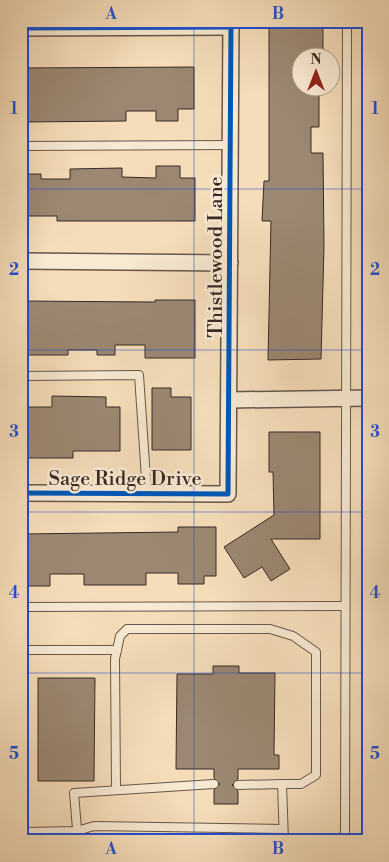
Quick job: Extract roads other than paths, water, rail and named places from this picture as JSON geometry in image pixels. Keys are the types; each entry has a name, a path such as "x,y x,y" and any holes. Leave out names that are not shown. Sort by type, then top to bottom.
{"street":[{"path":"21,28 231,24"},
{"name":"Thistlewood Lane","path":"228,494 231,24"},
{"path":"21,261 230,263"},
{"path":"229,400 368,398"},
{"name":"Sage Ridge Drive","path":"21,493 228,494"}],"lane":[{"path":"345,841 347,21"},
{"path":"21,146 231,144"},
{"path":"21,376 139,375 147,493"},
{"path":"21,607 345,606"},
{"path":"116,790 117,650 120,636 127,629 270,629 293,636 316,652 316,775 301,784 238,785"},
{"path":"21,650 117,650"},
{"path":"78,841 74,793 214,784"},
{"path":"282,784 284,841"},
{"path":"21,832 77,831 94,826 283,829"}]}
